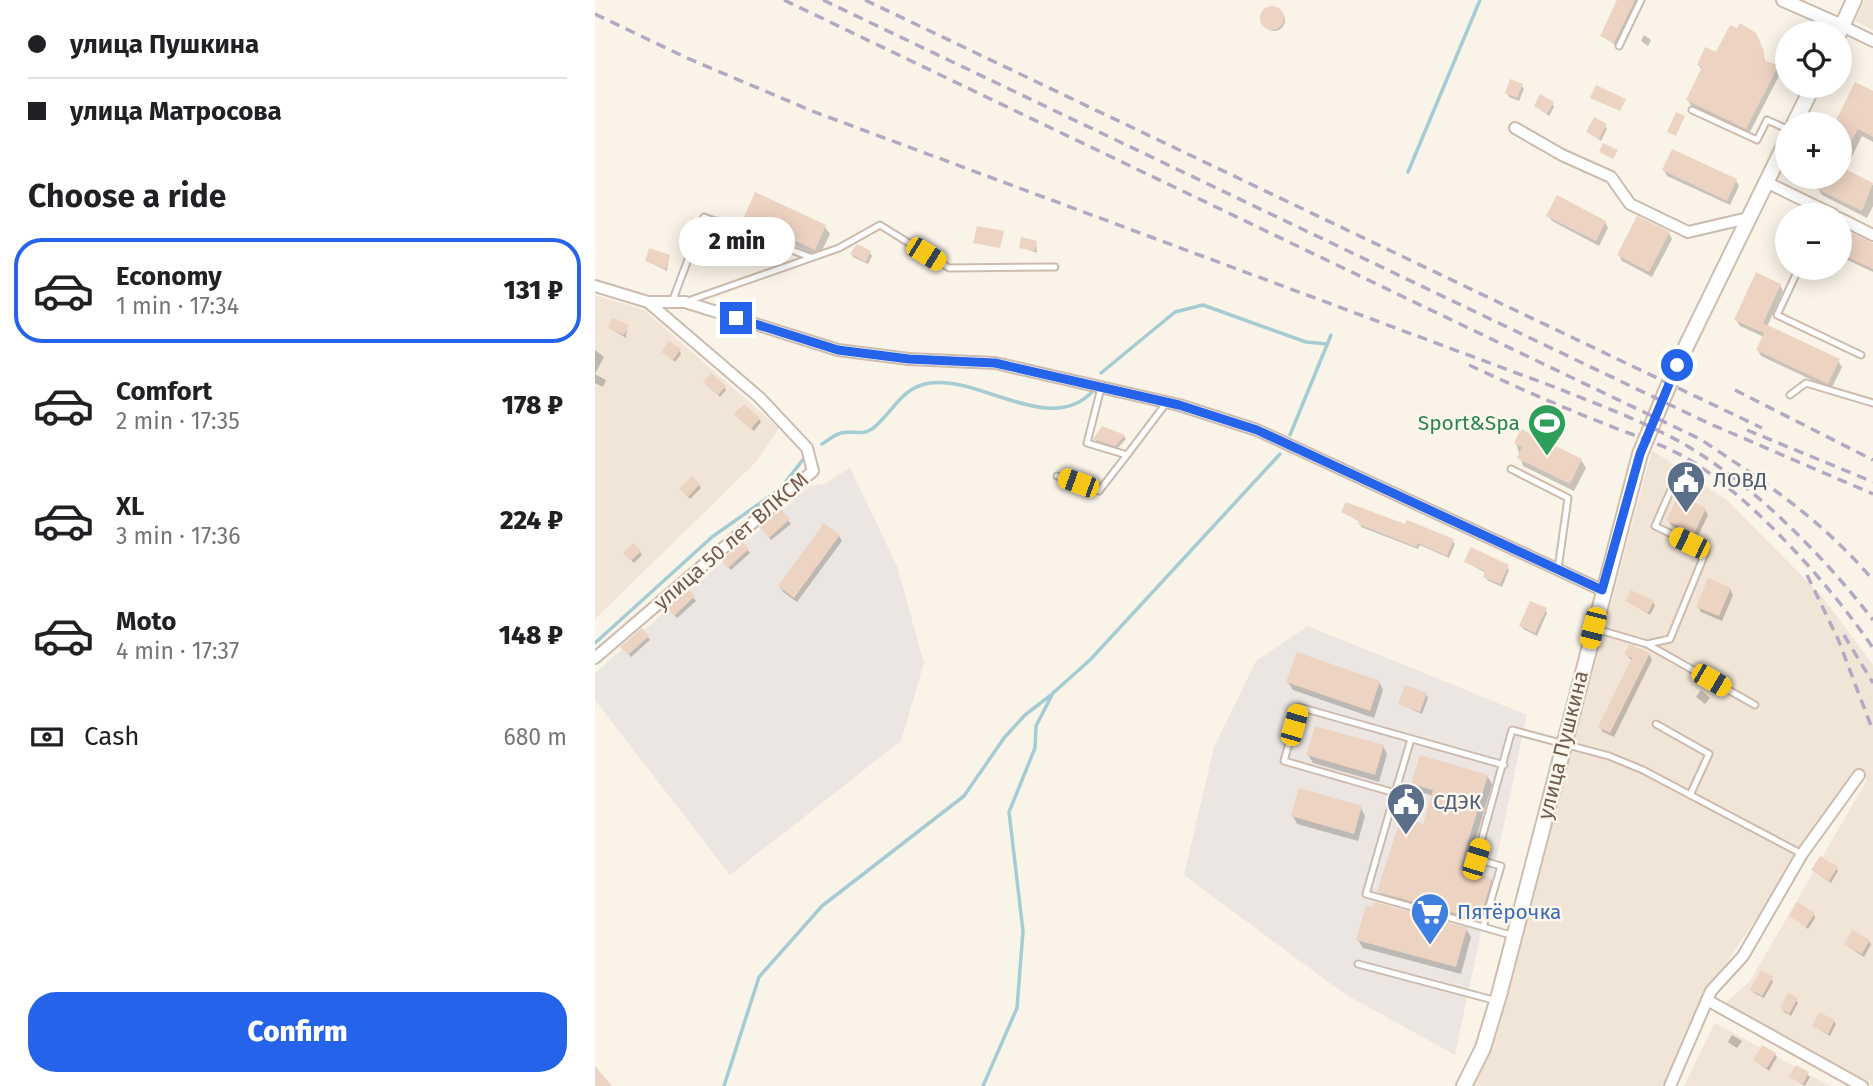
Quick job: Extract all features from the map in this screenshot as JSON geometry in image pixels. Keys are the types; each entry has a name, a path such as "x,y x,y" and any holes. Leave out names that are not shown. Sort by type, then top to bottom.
{"main road":[{"path":"1844,21 1854,0"},
{"name":"улица Пушкина","path":"1464,1086 1483,1048 1497,1001 1602,590 1640,454 1677,365 1775,164"}],"street":[{"path":"1783,0 1823,21"},
{"path":"1852,34 1873,41"},
{"path":"1515,128 1562,155 1611,177 1630,204 1688,232 1716,228 1748,218"},
{"path":"1766,182 1806,203"},
{"path":"1852,224 1873,235"},
{"path":"595,286 648,302 685,302 838,350 909,359 995,363 1102,385 1167,402 1257,430 1602,590"},
{"name":"улица 50 лет ВЛКСМ","path":"595,658 813,471 807,447 760,398 648,302"},
{"path":"1670,1086 1711,991 1743,956 1801,854 1859,775"},
{"path":"1707,1000 1862,1086"}],"lane":[{"path":"1619,46 1641,0"},
{"path":"1692,110 1757,140 1767,120 1775,124"},
{"path":"672,302 704,217 811,258"},
{"path":"685,302 839,248 880,225 949,268 1055,267"},
{"path":"1793,280 1777,315 1861,355"},
{"path":"1790,395 1806,383 1873,403"},
{"path":"1102,385 1087,443 1126,455"},
{"path":"1058,476 1099,491 1167,402"},
{"path":"1511,469 1568,498 1558,569"},
{"path":"1647,645 1670,639 1706,551 1655,526 1674,483"},
{"path":"1593,628 1647,645 1755,705"},
{"path":"1395,793 1284,761 1299,707 1504,765"},
{"path":"1656,724 1709,754 1690,794"},
{"path":"1483,927 1501,866 1476,859 1513,730 1609,756 1690,794 1801,854"},
{"path":"1411,739 1366,894 1514,936"},
{"path":"1357,964 1497,1001"}],"shaded area":[{"path":"1865,0 1873,0 1873,30 1855,21"},
{"path":"595,295 644,310 779,428 757,461 595,619"},
{"path":"1652,450 1728,501 1821,595 1873,665 1873,1086 1723,1005 1750,981 1867,780 1858,766 1727,962 1708,994 1663,1086 1474,1086 1492,1050"},
{"path":"850,468 897,566 924,663 901,741 730,875 595,700 595,673 810,486 824,484"},
{"path":"1308,626 1527,715 1455,1055 1343,993 1184,875 1214,747 1256,661"},
{"path":"1715,1023 1830,1086 1684,1086"}],"building":[{"path":"1617,0 1635,0 1614,43 1600,36"},
{"path":"1272,6 1283,13 1284,18 1277,29 1272,30 1261,23 1260,18 1267,7"},
{"path":"1740,23 1756,33 1764,51 1764,61 1775,64 1775,73 1746,129 1686,100 1702,67 1697,65 1705,47 1716,52 1730,25 1737,28"},
{"path":"1510,79 1523,84 1517,98 1505,93"},
{"path":"1855,82 1873,91 1873,137 1858,129 1852,141 1852,112 1840,112 1847,98 1852,98"},
{"path":"1596,85 1626,99 1620,111 1590,98"},
{"path":"1540,94 1554,102 1547,114 1534,106"},
{"path":"1676,112 1685,116 1676,136 1667,132"},
{"path":"1594,117 1607,124 1599,139 1586,132"},
{"path":"1603,143 1618,150 1613,159 1599,152"},
{"path":"1672,149 1737,179 1727,201 1662,170"},
{"path":"1852,172 1873,183 1862,211 1852,206 1852,203 1846,203 1817,189 1852,189"},
{"path":"755,192 826,225 815,250 744,217"},
{"path":"1557,195 1606,221 1596,241 1546,216"},
{"path":"1637,216 1670,232 1649,272 1617,255"},
{"path":"977,226 1004,231 1000,248 973,243"},
{"path":"1852,233 1873,243 1873,269 1852,259"},
{"path":"1021,237 1037,241 1035,251 1019,248"},
{"path":"857,244 871,251 866,262 850,254"},
{"path":"649,248 670,255 666,269 645,261"},
{"path":"1756,272 1781,284 1763,323 1840,359 1828,384 1756,350 1764,333 1734,320"},
{"path":"612,318 629,325 624,335 608,328"},
{"path":"669,341 681,349 673,360 661,352"},
{"path":"711,373 726,386 718,395 703,382"},
{"path":"744,404 760,418 751,429 734,414"},
{"path":"1102,426 1125,435 1115,446 1093,439"},
{"path":"1521,429 1582,459 1570,484 1517,458 1522,447 1514,443"},
{"path":"692,476 700,484 688,497 679,489"},
{"name":"ЛОВД","path":"1679,495 1706,508 1694,534 1666,520"},
{"path":"1346,502 1405,524 1407,520 1454,539 1447,556 1418,543 1416,547 1358,524 1359,521 1341,512"},
{"path":"781,509 790,519 769,538 759,527"},
{"path":"824,523 840,535 794,598 778,586"},
{"path":"743,542 749,549 728,568 721,560"},
{"path":"633,543 641,551 631,561 623,553"},
{"path":"1471,547 1509,565 1500,584 1483,577 1485,571 1464,562"},
{"path":"1708,578 1731,588 1719,616 1696,607"},
{"path":"688,589 695,596 674,616 666,607"},
{"path":"1631,590 1654,601 1648,613 1625,601"},
{"path":"1530,601 1547,608 1535,633 1519,626"},
{"path":"642,628 649,636 628,655 620,647"},
{"path":"1629,644 1650,653 1610,733 1598,727 1632,658 1624,654"},
{"path":"1297,652 1380,681 1370,711 1286,682"},
{"path":"1405,685 1427,693 1420,712 1398,704"},
{"path":"1315,726 1384,745 1375,775 1306,755"},
{"path":"1420,755 1488,775 1460,869 1492,878 1480,920 1377,892 1401,817 1423,824 1433,790 1411,784"},
{"path":"1299,788 1362,806 1354,834 1291,816"},
{"path":"1820,856 1838,867 1829,881 1811,870"},
{"path":"1374,902 1467,928 1456,967 1356,940 1366,905 1372,907"},
{"path":"1797,902 1815,913 1806,927 1789,916"},
{"path":"1852,930 1870,940 1862,954 1844,945"},
{"path":"1761,970 1773,977 1762,996 1750,990"},
{"path":"1788,993 1798,998 1789,1014 1780,1008"},
{"path":"1819,1012 1835,1020 1828,1034 1812,1026"},
{"path":"1762,1045 1776,1053 1767,1068 1753,1060"},
{"path":"1796,1065 1809,1072 1803,1084 1789,1077"},
{"path":"595,1066 612,1086 595,1086"}],"waterway":[{"path":"1408,172 1480,0"},
{"path":"1101,373 1175,312 1203,305 1306,342 1327,344"},
{"path":"1290,435 1331,335"},
{"path":"822,444 841,433 872,429 904,395 920,385 930,383 950,383 1014,401 1055,408 1074,404 1091,393"},
{"path":"983,1086 1017,1008 1023,931 1009,812 1035,748 1036,726 1053,693 1090,660 1280,454"},
{"path":"595,643 712,537 780,489 805,457"},
{"path":"724,1086 759,977 822,906 964,796 1004,738 1025,715 1051,695"}],"railway":[{"path":"784,0 1700,439 1813,520 1854,558 1873,580"},
{"path":"823,0 1708,423 1873,494"},
{"path":"865,0 1762,428"},
{"path":"595,14 687,58 812,111 1557,388 1648,426 1720,467 1777,514 1829,567 1873,620"},
{"path":"1469,365 1668,449 1713,475 1789,544 1873,648"},
{"path":"1735,390 1873,460"},
{"path":"1747,430 1873,482"},
{"path":"1807,575 1838,639 1873,731"},
{"path":"1844,635 1873,683"}],"place":[{"name":"Sport&Spa","path":"1547,457"},
{"name":"ЛОВД","path":"1686,514"},
{"name":"СДЭК","path":"1406,836"},
{"name":"Пятёрочка","path":"1430,946"}],"route":[{"path":"736,318 838,350 909,359 995,363 1179,405 1257,430 1602,590 1640,454 1677,365"}]}
